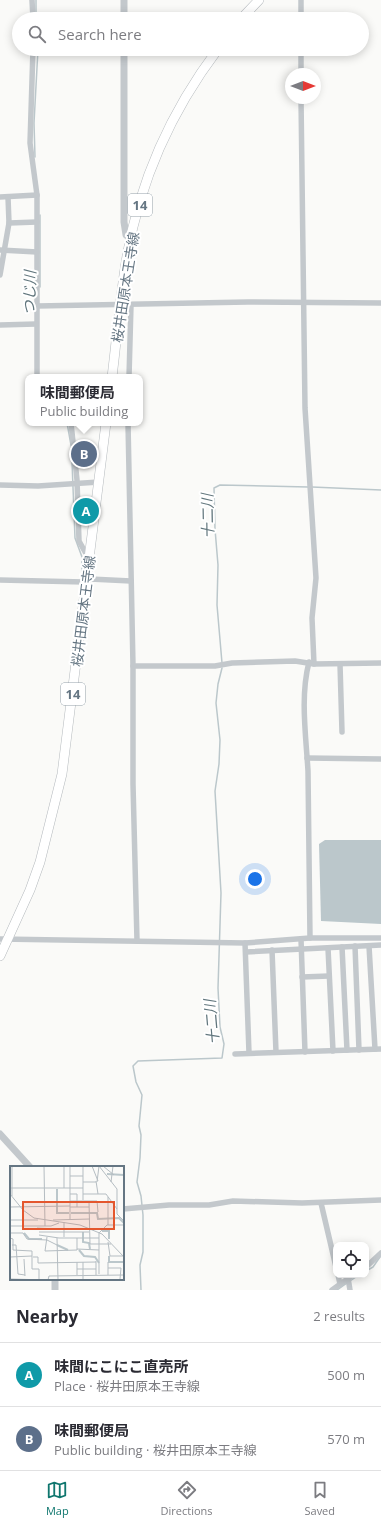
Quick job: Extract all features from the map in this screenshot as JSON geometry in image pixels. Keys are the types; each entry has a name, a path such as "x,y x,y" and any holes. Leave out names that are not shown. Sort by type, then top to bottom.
{"main road":[{"path":"248,12 259,0"},
{"name":"桜井田原本王寺線","path":"112,374 131,239 147,180 164,138 183,101 213,56"},
{"name":"桜井田原本王寺線","path":"0,956 4,939 40,862 57,798 68,737 106,426"}],"street":[{"path":"32,0 33,12"},
{"path":"124,0 124,12"},
{"path":"301,0 301,12"},
{"path":"33,56 30,144 37,195 37,374"},
{"path":"124,56 124,222 126,235 131,239"},
{"path":"301,56 301,68"},
{"path":"301,104 305,408 316,578 312,618 311,663 304,713 307,758 310,938"},
{"path":"0,197 37,195"},
{"path":"0,275 2,251 9,223 8,197"},
{"path":"9,223 37,222"},
{"path":"2,251 37,252"},
{"path":"37,306 304,302 381,303"},
{"path":"129,374 131,305"},
{"path":"0,325 36,324"},
{"path":"71,426 77,483 79,541 90,560"},
{"path":"128,426 134,666 133,784 136,941"},
{"path":"0,485 38,486 99,482"},
{"path":"0,580 90,580 131,582"},
{"path":"134,666 216,666 232,663 381,663"},
{"path":"340,664 342,732"},
{"path":"307,758 381,759"},
{"path":"4,939 245,943 310,938 381,938"},
{"path":"301,939 305,1052"},
{"path":"245,943 249,1053"},
{"path":"246,952 381,945"},
{"path":"355,946 359,1050"},
{"path":"235,1054 378,1049 370,946"},
{"path":"342,947 347,1050"},
{"path":"328,948 333,1051"},
{"path":"272,950 276,1052"},
{"path":"302,977 329,976"},
{"path":"0,1134 29,1166"},
{"path":"124,1208 169,1205 209,1205 233,1201 321,1203 381,1200"},
{"path":"321,1203 333,1254"},
{"path":"369,1264 381,1252"},
{"path":"339,1278 340,1284"},
{"path":"332,1290 349,1278"},
{"path":"350,1290 351,1278"}],"shaded area":[{"path":"325,840 381,840 381,924 321,921 319,844"}],"waterway":[{"name":"つじ川","path":"36,0 36,12"},
{"name":"つじ川","path":"35,157 34,123 38,56"},
{"name":"つじ川","path":"40,215 40,287"},
{"name":"つじ川","path":"68,426 71,445"},
{"path":"72,462 75,538 82,557 82,578"},
{"name":"十二川","path":"222,663 217,605 218,565 214,488 220,485 308,487"},
{"name":"十二川","path":"312,487 381,490"},
{"name":"十二川","path":"141,1290 140,1265 143,1252 143,1215 141,1196 137,1182 140,1158 141,1135 139,1126 142,1095 136,1082 133,1066 138,1061 222,1058 224,1044 220,1027 218,988 221,893 215,791 219,764 220,740 216,703 218,684 222,668"},
{"path":"369,1269 373,1267 380,1257"},
{"path":"350,1281 354,1278"},
{"path":"337,1290 347,1283"}],"place":[{"name":"味間郵便局","path":"84,454"},
{"name":"味間にこにこ直売所","path":"86,511"}]}
